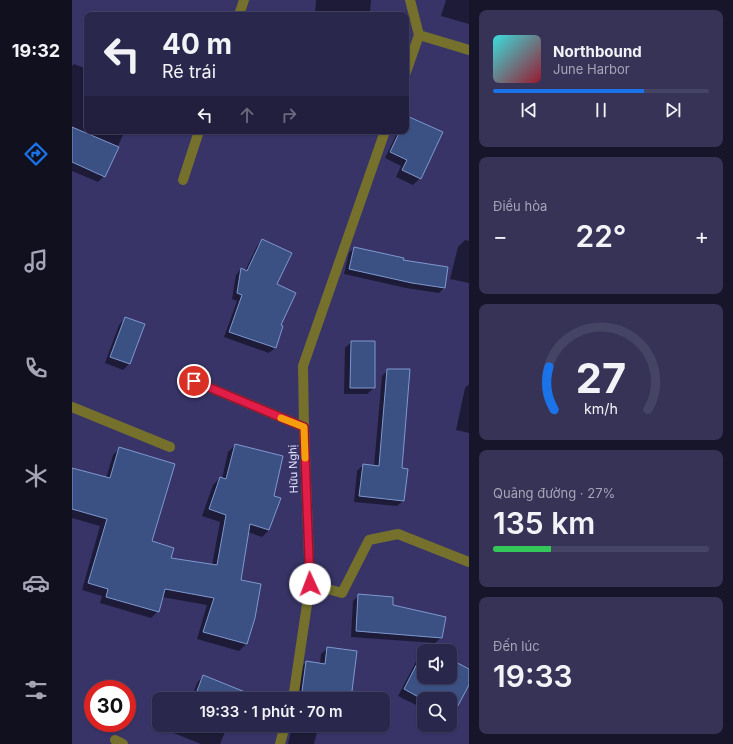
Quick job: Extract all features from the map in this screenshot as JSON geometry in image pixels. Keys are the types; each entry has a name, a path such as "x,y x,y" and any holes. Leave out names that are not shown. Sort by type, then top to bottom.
{"street":[{"path":"240,12 244,0"},
{"path":"409,63 419,35 410,0"},
{"path":"419,35 469,50"},
{"path":"182,180 198,134"},
{"name":"Hữu Nghị","path":"294,692 310,584 303,366 385,134"},
{"path":"194,381 304,427"},
{"path":"72,407 170,447"},
{"path":"310,584 342,594 369,540 398,534 469,562"},
{"path":"280,744 283,732"}],"building":[{"path":"409,117 443,132 421,179 402,170 407,160 390,152 399,134 409,134"},
{"path":"72,127 84,132 84,134 88,134 119,147 105,177 72,162"},
{"path":"262,239 292,253 277,284 296,293 281,325 283,326 276,348 229,332 242,295 237,293 241,268 247,271"},
{"path":"354,247 404,258 403,260 448,267 445,288 412,283 349,269"},
{"path":"125,317 145,324 130,364 110,357"},
{"path":"351,341 375,341 375,388 350,388"},
{"path":"387,369 410,369 402,468 408,469 404,501 359,496 363,464 379,466"},
{"path":"235,444 283,456 274,496 281,498 269,530 250,524 241,580 261,584 255,618 247,644 203,632 214,598 165,589 159,612 106,597 108,589 88,583 107,519 72,509 72,468 110,478 119,447 175,464 152,541 174,548 171,558 217,565 226,515 209,509 220,477 226,479"},
{"path":"358,594 393,597 393,605 446,617 442,638 356,631"},
{"path":"327,647 357,651 352,692 302,692 306,661 325,664"},
{"path":"457,663 469,669 469,685 457,708 457,692 417,692 417,696 404,689 417,664 417,684 457,684"},
{"path":"203,675 245,692 197,692"}],"slow traffic":[{"path":"281,418 304,427 305,458"}],"route":[{"path":"194,381 304,427 310,584"}]}
